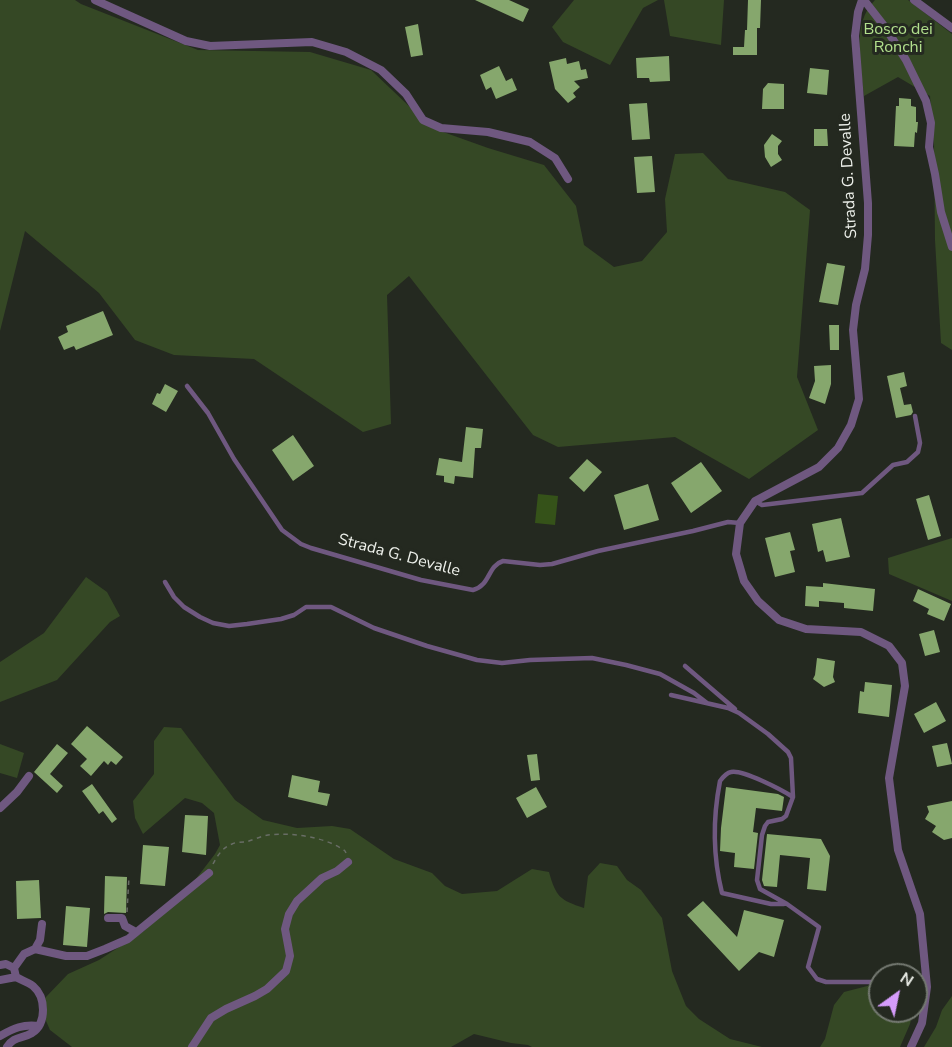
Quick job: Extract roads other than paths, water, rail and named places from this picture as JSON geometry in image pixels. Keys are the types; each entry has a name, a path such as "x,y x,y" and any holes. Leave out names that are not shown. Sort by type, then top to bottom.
{"street":[{"path":"95,0 186,41 210,46 312,42 346,52 381,70 406,94 423,120 441,128 488,132 530,142 555,158 568,179"},
{"path":"863,0 885,27 906,60 926,101 931,123 929,147 941,212 952,247"},
{"name":"Strada G. Devalle","path":"863,0 858,12 855,36 868,203 865,269 856,305 853,330 859,399 851,425 838,448 826,461 755,501 740,523 736,554 744,581 758,601 779,620 806,628 861,632 889,646 902,663 905,686 890,778 898,850 920,914 924,963"},
{"path":"914,0 952,28"},
{"path":"0,808 29,776"},
{"path":"192,1047 211,1018 267,989 286,971 290,956 285,929 289,914 297,901 322,878 337,871 348,862"},
{"path":"0,980 15,972 24,954 35,949 66,956 87,956 128,939 209,873"},
{"path":"108,918 122,918 125,926 136,932"},
{"path":"35,949 42,924"},
{"path":"0,965 6,964 34,987 42,1000 43,1016 39,1026 32,1033 11,1041 7,1047"},
{"name":"Strada G. Devalle","path":"911,1047 922,1023"},
{"path":"0,1036 26,1024 39,1026"}],"lane":[{"name":"Strada G. Devalle","path":"187,386 208,413 234,459 282,530 310,548 421,580 473,590 484,585 494,567 503,561 552,564 598,551 728,522 740,523"},
{"path":"755,501 762,505 862,493 893,465 907,462 918,452 920,443 915,416"},
{"path":"165,582 174,597 184,607 213,623 229,626 248,624 281,619 294,615 306,607 332,607 374,628 477,660 502,663 592,658 626,665 660,674 707,703"},
{"path":"685,666 739,713 768,734 788,752 791,758 793,796 786,816 768,822 765,826 757,880 760,889 787,904 819,927 808,967 817,979 826,982 868,982"},
{"path":"671,695 728,708 739,713"},
{"path":"787,904 771,904 722,893 715,823 720,781 723,776 731,772 745,774 793,796"}],"park label":[{"name":"Bosco dei Ronchi","path":"898,39"}]}
